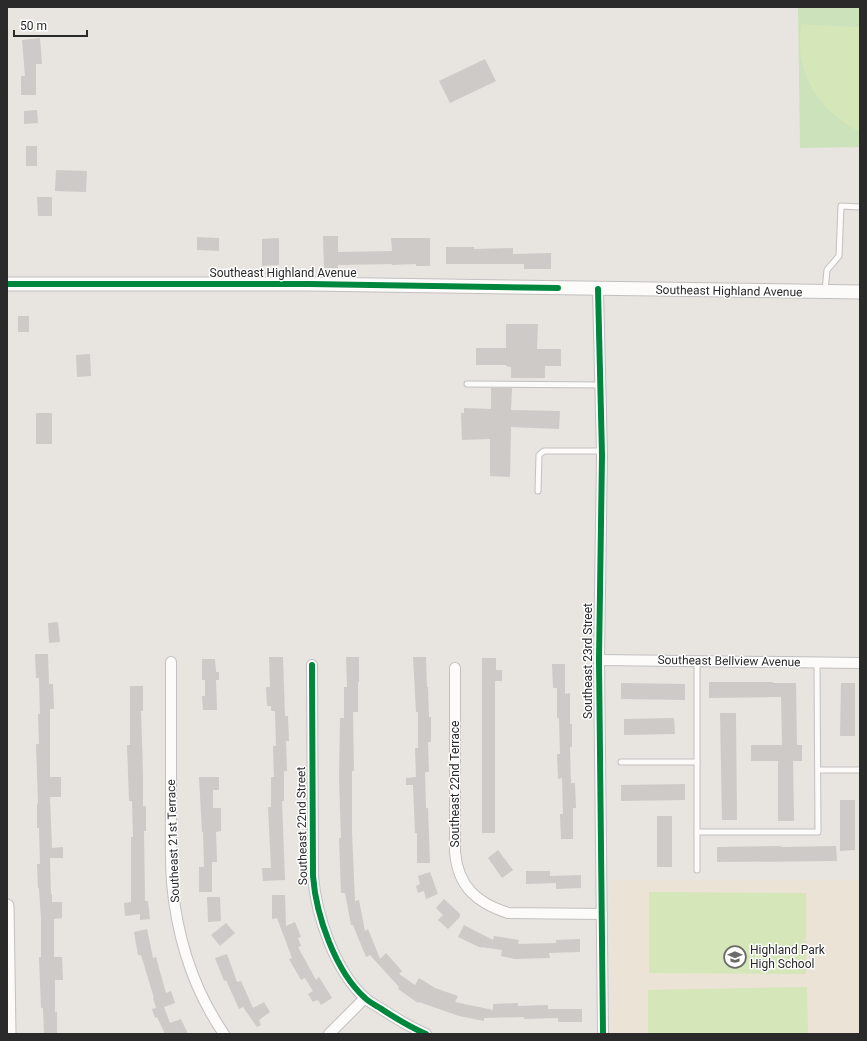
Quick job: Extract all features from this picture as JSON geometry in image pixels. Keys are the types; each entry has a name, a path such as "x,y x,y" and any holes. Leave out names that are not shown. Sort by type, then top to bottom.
{"street":[{"name":"Southeast Highland Avenue","path":"7,284 309,284 860,292"},
{"name":"Southeast 23rd Street","path":"598,289 602,451 599,660 603,1034"},
{"name":"Southeast Bellview Avenue","path":"599,660 860,662"},
{"name":"Southeast 21st Terrace","path":"171,662 172,871 175,909 187,959 196,984 203,999 224,1034"},
{"name":"Southeast 22nd Street","path":"312,665 313,876 315,899 320,918 340,966 351,983 365,998 393,1017 426,1034"},
{"name":"Southeast 22nd Terrace","path":"455,668 456,860 460,876 466,887 483,902 495,908 514,914 602,914"},
{"path":"7,906 9,1034"},
{"path":"329,1034 365,998"}],"lane":[{"path":"824,292 828,270 839,256 841,206 860,207"},
{"path":"467,384 601,385"},
{"path":"538,491 539,455 544,451 602,451"},
{"path":"697,661 697,870"},
{"path":"697,832 818,832 817,662"},
{"path":"621,762 697,762"},
{"path":"818,770 860,770"}],"shaded area":[{"name":"Highland Park High School","path":"609,880 860,880 860,1034 611,1034"}],"green space":[{"path":"798,7 860,7 860,147 800,148"},
{"path":"801,24 860,27 860,132 838,118 828,109 812,89 802,64 800,51"},
{"path":"649,892 806,893 806,974 649,973"},
{"path":"807,987 808,1034 648,1034 648,990"}],"building":[{"path":"40,38 42,64 36,64 36,95 21,95 21,76 25,76 22,40"},
{"path":"485,59 496,81 450,103 439,81"},
{"path":"37,110 38,123 24,124 24,111"},
{"path":"26,146 37,146 37,166 26,166"},
{"path":"56,170 87,171 86,192 55,191"},
{"path":"37,197 52,197 52,216 38,216"},
{"path":"323,236 338,236 338,252 392,251 391,238 430,238 430,266 416,266 416,264 338,265 338,268 324,268"},
{"path":"197,237 219,238 219,251 197,250"},
{"path":"279,238 279,265 262,266 262,239"},
{"path":"446,247 474,247 474,249 513,248 513,254 551,253 551,269 524,269 524,264 446,264"},
{"path":"18,316 29,316 29,332 18,332"},
{"path":"506,324 538,324 537,349 561,349 561,366 545,366 545,378 511,378 511,367 506,365 476,365 476,348 506,348"},
{"path":"90,354 91,376 77,377 76,355"},
{"path":"491,388 512,388 511,410 560,411 559,429 511,427 510,477 490,476 490,439 462,440 461,413 464,413 464,408 491,409"},
{"path":"36,413 52,413 52,444 36,444"},
{"path":"58,622 60,642 49,643 48,623"},
{"path":"35,654 48,654 49,684 53,684 54,709 50,709 50,777 61,777 61,797 50,797 52,848 63,847 63,858 50,858 52,902 62,902 62,918 54,919 54,957 62,957 63,980 55,980 57,1034 44,1034 43,1008 41,1008 39,957 41,957 41,919 37,864 40,864 39,828 37,828 38,803 36,744 39,744 38,714 40,714 39,678 36,678"},
{"path":"269,657 283,657 285,716 288,716 289,741 286,741 287,771 284,771 284,801 282,801 285,880 263,881 262,868 271,868 268,807 271,807 271,777 274,777 273,746 276,746 275,711 271,711 271,706 267,706 266,687 270,687"},
{"path":"346,657 359,657 358,712 353,712 354,771 352,771 352,832 355,901 359,900 365,931 368,929 380,959 386,953 402,971 399,974 415,985 419,978 435,988 458,996 455,1002 493,1010 493,1004 518,1003 518,1006 548,1005 548,1009 582,1009 582,1022 558,1022 558,1018 524,1019 524,1017 484,1018 484,1021 459,1016 419,1002 418,1003 398,989 399,987 370,955 366,957 353,925 351,925 345,893 341,893 339,838 341,838 339,778 340,718 344,718 344,687 347,687"},
{"path":"413,657 426,657 429,717 431,717 431,742 428,742 429,772 425,772 430,863 417,863 417,833 415,833 413,785 406,785 406,778 416,777 415,748 418,748 418,712 416,712"},
{"path":"482,658 496,658 496,670 502,670 502,681 495,681 495,833 482,833"},
{"path":"202,659 215,659 216,672 219,672 219,680 216,680 217,710 203,710 202,696 205,696 205,680 202,680"},
{"path":"552,664 565,664 565,694 570,693 570,724 572,724 572,747 570,747 571,783 575,783 576,808 573,808 573,839 561,839 560,814 563,814 562,778 558,779 557,754 560,754 559,718 557,718 557,688 553,688"},
{"path":"709,682 796,683 797,745 802,745 802,761 793,761 794,821 778,821 778,761 751,761 751,745 782,745 781,697 709,698"},
{"path":"621,683 685,684 685,700 621,699"},
{"path":"841,683 855,683 855,736 840,736"},
{"path":"130,686 143,686 143,711 141,711 143,806 146,806 146,831 144,831 145,901 148,901 150,919 140,920 140,914 125,916 124,903 131,902 131,837 133,837 132,801 129,801 127,745 130,745"},
{"path":"720,713 736,713 737,820 722,820"},
{"path":"674,718 675,734 624,735 624,719"},
{"path":"199,777 219,777 219,790 213,790 213,808 221,808 221,831 216,832 217,862 212,862 212,892 199,892 199,867 204,867"},
{"path":"685,784 685,800 621,801 621,785"},
{"path":"840,800 855,800 855,850 840,851"},
{"path":"657,816 672,816 672,867 657,867"},
{"path":"836,846 837,861 717,862 717,847"},
{"path":"498,850 513,870 502,878 488,858"},
{"path":"526,871 550,871 550,876 581,875 581,888 556,889 556,883 526,884"},
{"path":"430,872 438,894 426,899 424,891 418,893 416,886 420,884 418,876"},
{"path":"272,895 285,895 286,926 295,922 301,937 298,938 301,946 298,947 316,980 319,977 332,998 321,1005 318,1000 313,1002 308,994 313,991 305,978 301,980 289,959 292,958 277,918 272,919"},
{"path":"207,897 220,897 221,921 208,922"},
{"path":"444,899 460,914 460,917 448,929 438,920 443,915 436,908"},
{"path":"226,923 235,933 220,946 211,935"},
{"path":"464,925 493,940 494,936 519,940 518,944 556,943 556,940 580,939 580,952 549,953 550,958 515,959 501,956 502,950 481,948 458,937"},
{"path":"147,929 153,958 156,957 166,993 171,991 175,1003 164,1007 170,1023 181,1019 188,1034 165,1034 157,1017 155,1018 152,1009 156,1008 154,998 141,955 138,955 134,932"},
{"path":"227,954 237,982 241,981 253,1008 264,1002 270,1012 259,1020 261,1025 257,1027 243,1007 239,1009 226,980 224,981 215,958"}],"cycle path":[{"path":"7,284 309,284 558,288"},
{"path":"598,289 602,455 599,660 603,1034"},
{"path":"312,665 313,876 318,908 323,925 336,958 354,987 370,1002 397,1019 426,1034"}],"place":[{"name":"Highland Park High School","path":"735,957"}]}
